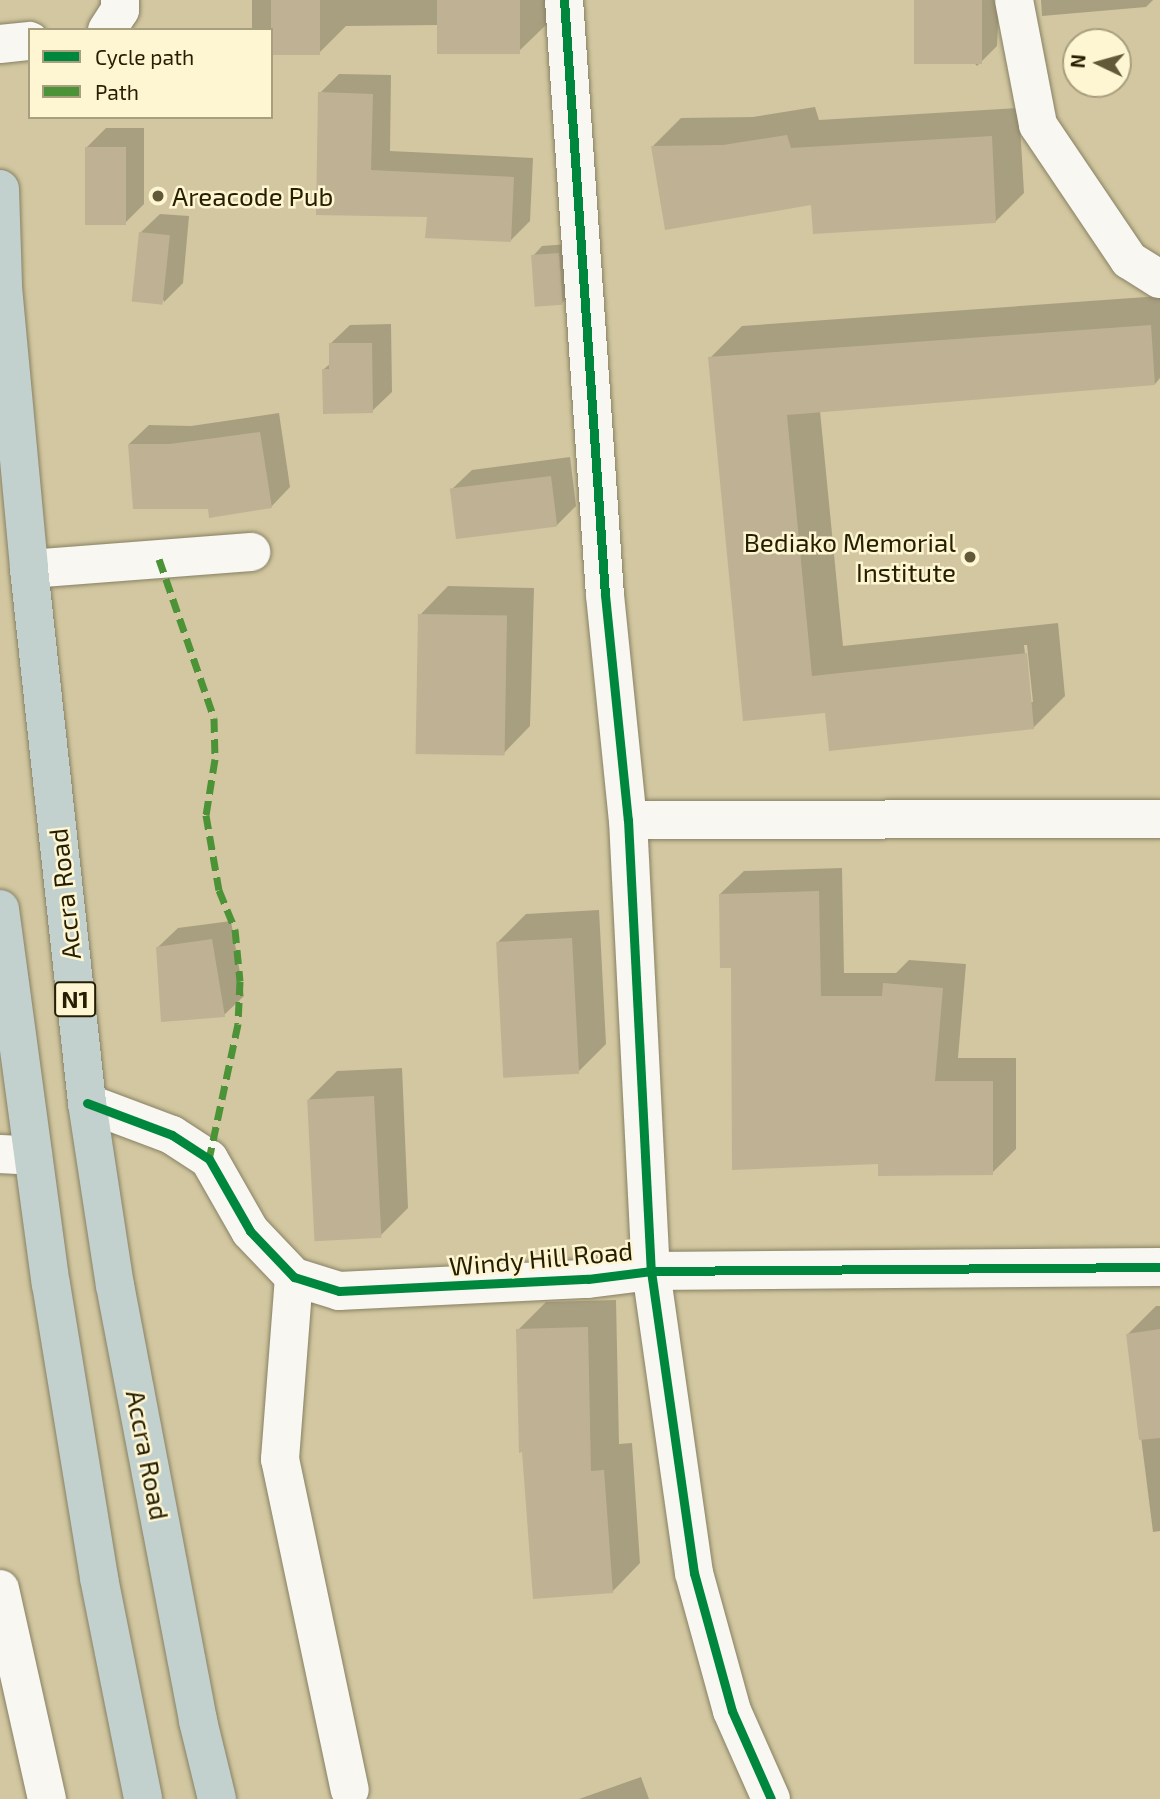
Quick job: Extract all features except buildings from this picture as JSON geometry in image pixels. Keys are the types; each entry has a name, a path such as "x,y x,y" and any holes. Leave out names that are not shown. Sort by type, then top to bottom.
{"highway":[{"name":"Accra Road","path":"0,189 4,287 29,569 87,1103 115,1285 217,1799"},
{"name":"N1","path":"0,909 16,1155 143,1799"}],"street":[{"path":"108,28 120,10 120,0"},
{"path":"564,0 605,595 628,820 651,1271 694,1573 732,1711 771,1799"},
{"path":"1014,0 1038,125 1129,260 1160,279"},
{"path":"0,44 28,41"},
{"path":"29,569 251,552"},
{"path":"628,820 1160,819"},
{"name":"Windy Hill Road","path":"87,1103 172,1135 209,1159 250,1231 294,1277 339,1291 588,1279 651,1271 1160,1267"},
{"path":"294,1277 280,1460 350,1790"},
{"path":"0,1589 47,1799"}],"marked path":[{"path":"159,559 214,718 215,759 206,815 219,890 235,929 240,981 238,1024 209,1159"}],"cycle path":[{"path":"564,0 605,595 628,820 651,1271 694,1573 732,1711 771,1799"},
{"path":"87,1103 172,1135 209,1159 250,1231 294,1277 339,1291 588,1279 651,1271 1160,1267"}],"place":[{"name":"Areacode Pub","path":"158,196"},
{"name":"Bediako Memorial Institute","path":"970,557"}]}
